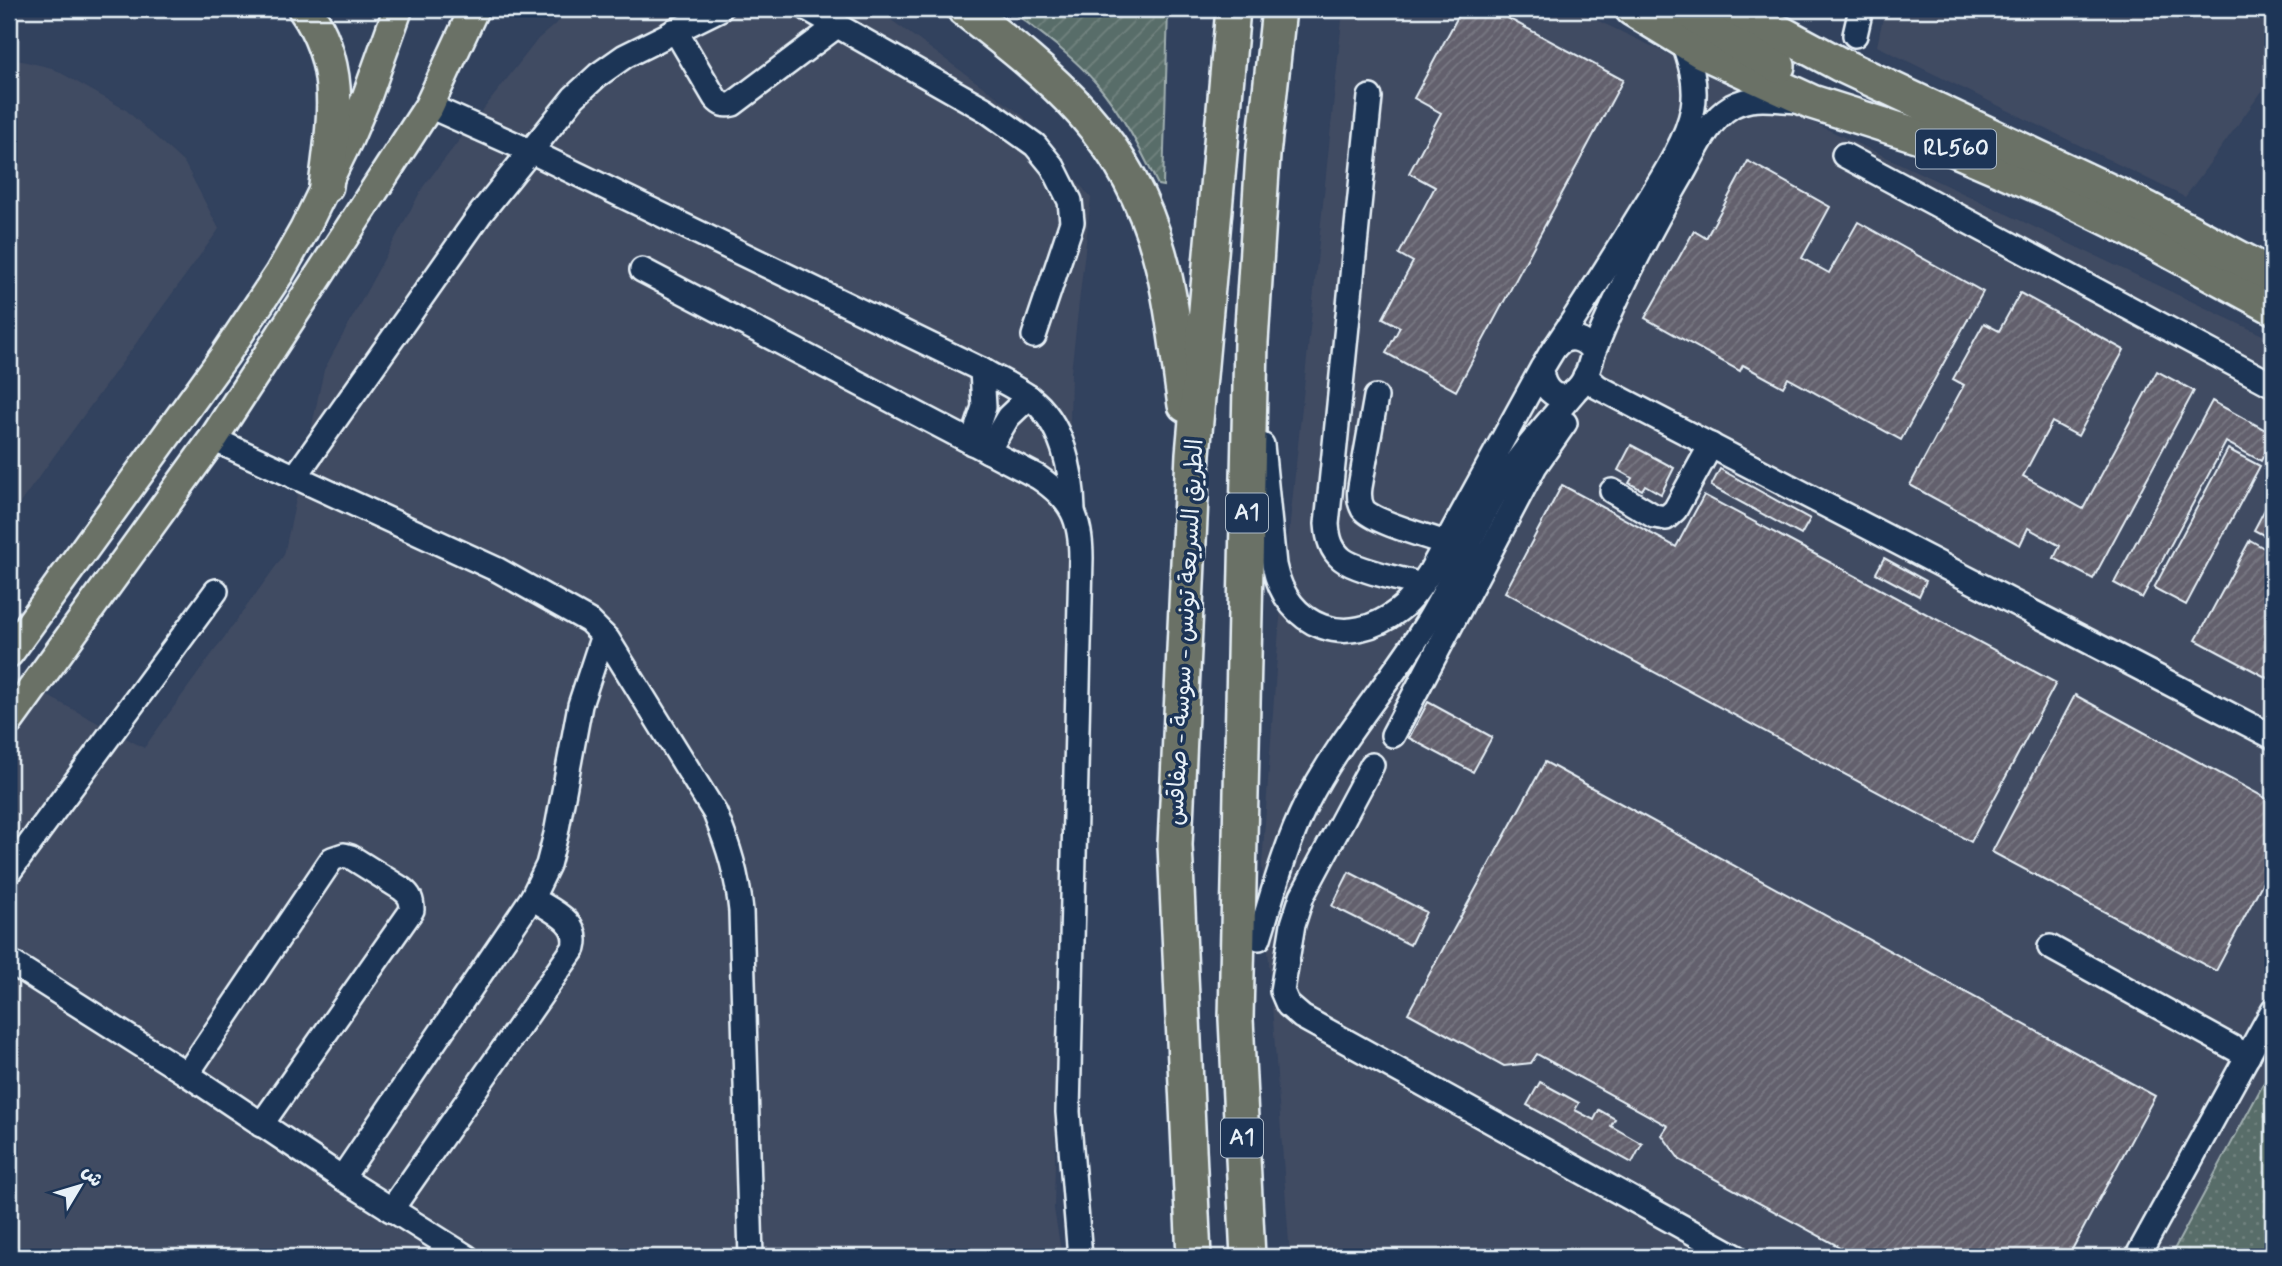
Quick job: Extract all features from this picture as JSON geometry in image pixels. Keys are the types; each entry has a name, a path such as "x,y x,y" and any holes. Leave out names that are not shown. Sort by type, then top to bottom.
{"highway":[{"path":"305,9 326,49 335,88 326,186"},
{"path":"964,9 1066,92 1099,131 1128,177 1150,226 1164,273 1193,454"},
{"name":"الطريق السريعة تونس - سوسة - صفاقس","path":"1194,1257 1175,845 1193,454 1233,9"},
{"name":"A1","path":"1248,1257 1236,1019 1251,342 1263,155 1279,9"},
{"name":"RL560","path":"1632,9 1683,24 1732,66 1812,102 1935,141 2056,193 2131,230 2273,307"},
{"name":"RL560","path":"1743,11 1839,64 2148,209 2273,276"},
{"path":"1683,24 1739,44 1935,141"},
{"path":"1236,1019 1259,939"}],"main road":[{"path":"9,653 253,315 285,263 326,186 368,96 398,9"},
{"path":"9,721 213,439 429,106 476,13"}],"street":[{"path":"295,477 468,231 573,97 625,56 720,9"},
{"path":"808,9 986,110 1035,145 1054,167 1070,201 1072,222 1034,336"},
{"path":"1855,35 1861,9"},
{"path":"1251,342 1277,577 1287,600 1315,624 1350,631 1367,627 1397,612 1410,601 1421,585 1542,368 1607,269 1663,176 1687,127 1693,108 1694,86 1683,24"},
{"path":"675,30 715,98 726,106 733,104 838,26"},
{"path":"1370,97 1327,524 1328,537 1333,550 1342,559 1421,585"},
{"path":"1393,735 1535,466 1568,419 1586,385 1593,354 1622,285 1644,239 1703,139 1717,119 1731,107 1749,100 1812,102"},
{"path":"429,106 530,151 982,370 1029,397 1044,410 1069,467 1073,510 1081,534 1068,1112 1080,1257"},
{"path":"1844,155 2273,385"},
{"path":"642,270 1038,477 1058,491 1073,510"},
{"path":"1556,346 1563,340 1578,339 1590,347 1593,354"},
{"path":"1542,368 1543,383 1547,389 1560,396 1586,385 1711,445 2273,737"},
{"path":"980,447 984,407 982,370"},
{"path":"1259,939 1284,856 1307,802 1427,622 1496,492 1535,436 1586,385"},
{"path":"980,447 1029,397"},
{"path":"1376,397 1360,487 1363,509 1375,518 1446,543"},
{"path":"213,439 498,570 589,621 603,635 715,813 738,878 751,1257"},
{"path":"1612,491 1654,516 1666,518 1675,510 1711,445"},
{"path":"9,872 216,591"},
{"path":"1427,622 1448,634"},
{"path":"342,1178 531,898 548,865 580,705 603,635"},
{"path":"1372,765 1298,908 1282,991 1288,1005 1302,1017 1737,1257"},
{"path":"187,1074 332,859 344,855 351,857 402,889 412,902 412,910 261,1125"},
{"path":"391,1210 574,948 575,936 571,925 531,898"},
{"path":"2050,947 2248,1056"},
{"path":"9,961 467,1257"},
{"path":"2137,1257 2273,1010"}],"shaded area":[{"path":"573,9 876,9 1023,116 1091,198 1071,372 1054,1209 1062,1257 9,1257 9,675 144,748 284,555 324,370 423,187 538,39"},
{"path":"1370,9 1573,9 2273,340 2273,1257 1290,1257 1262,865 1279,629 1342,20"},
{"path":"1885,9 2273,9 2273,76 2185,197 1877,46"},
{"path":"9,58 52,68 126,110 185,164 219,229 9,518"}],"green space":[{"path":"1009,9 1168,9 1163,186 1158,185 1123,119 1096,83 1065,53"},
{"path":"2273,1066 2273,1257 2170,1257"}],"building":[{"path":"1462,9 1491,9 1623,80 1456,391 1386,353 1400,327 1383,318 1413,262 1399,254 1435,187 1409,173 1441,113 1414,98"},
{"path":"1748,161 1830,207 1802,258 1829,273 1858,222 1983,292 1901,440 1788,378 1783,387 1743,365 1740,371 1645,318 1694,231 1706,238"},
{"path":"2020,293 2124,350 2078,436 2052,422 2023,476 2083,509 2157,371 2194,391 2093,579 2054,558 2060,546 2028,528 2020,545 1910,485 1964,385 1953,379 1984,323 1999,331"},
{"path":"2212,401 2273,434 2273,437 2261,461 2226,442 2142,598 2114,583"},
{"path":"1631,445 1674,468 1661,494 1645,485 1642,490 1629,483 1632,478 1618,470"},
{"path":"2228,449 2260,466 2186,605 2154,588"},
{"path":"1720,469 1810,519 1801,535 1711,486"},
{"path":"1562,485 1676,547 1704,495 2056,683 1971,842 1505,592"},
{"path":"2273,494 2273,540 2254,530"},
{"path":"2250,540 2271,552 2273,548 2273,681 2196,640"},
{"path":"1884,558 1926,581 1919,596 1876,573"},
{"path":"2075,695 2273,802 2273,863 2216,971 1992,852"},
{"path":"1428,702 1492,737 1473,772 1409,738"},
{"path":"1545,762 2155,1096 2068,1257 1858,1257 1680,1160 1662,1135 1668,1126 1537,1054 1531,1063 1504,1066 1408,1013"},
{"path":"1349,872 1426,912 1410,945 1332,906"},
{"path":"1540,1082 1579,1103 1575,1110 1594,1120 1599,1110 1615,1119 1611,1126 1642,1144 1632,1163 1527,1105"}]}
